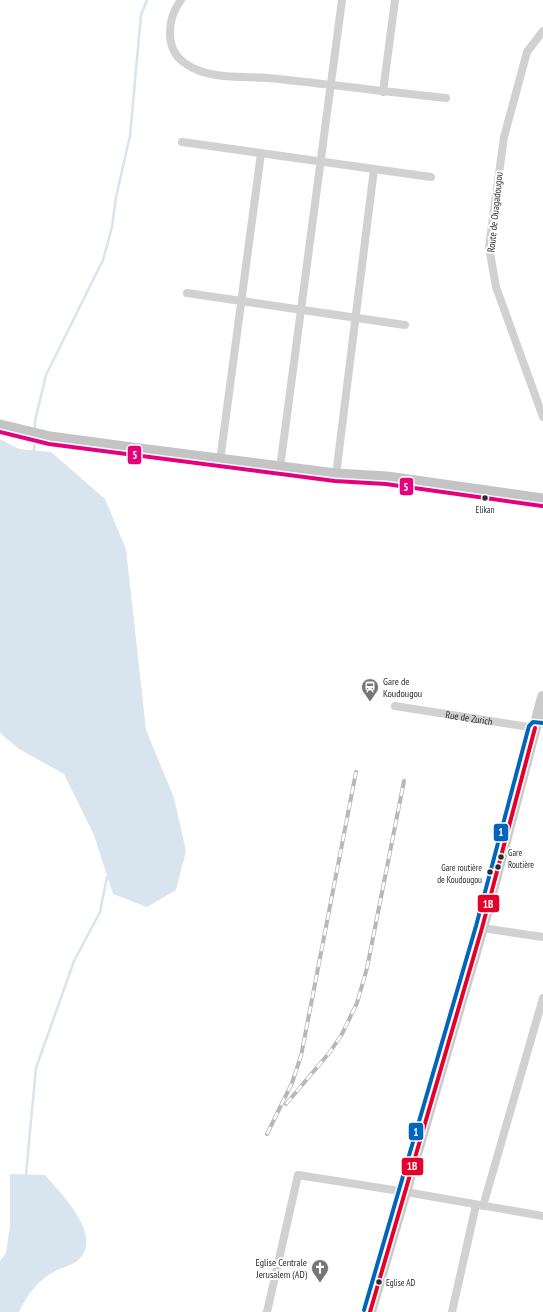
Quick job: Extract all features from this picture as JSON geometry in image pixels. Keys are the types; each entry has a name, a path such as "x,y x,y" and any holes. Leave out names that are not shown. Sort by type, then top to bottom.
{"main road":[{"path":"0,426 50,438 220,461 387,478 543,500"}],"street":[{"path":"182,0 176,8 172,22 170,42 174,54 190,67 209,74 268,78 446,98"},
{"path":"280,468 342,0"},
{"path":"383,92 395,0"},
{"name":"Route de Ouagadougou","path":"543,31 528,52 504,137 490,247 496,287 543,417"},
{"path":"182,142 431,178"},
{"path":"220,461 261,153"},
{"path":"336,474 374,169"},
{"path":"187,293 405,325"},
{"path":"370,1312 406,1192 539,728 543,697"},
{"name":"Rue de Zurich","path":"395,706 539,728"},
{"path":"482,928 543,937"},
{"path":"452,1312 480,1206 543,998"},
{"path":"267,1312 298,1175 543,1216"}],"shaded area":[{"path":"0,439 19,449 51,452 105,499 126,549 146,730 174,798 186,851 176,890 147,907 113,894 94,835 64,774 19,749 0,733"},
{"path":"10,1174 45,1175 78,1216 84,1228 86,1240 85,1251 77,1261 59,1269 39,1282 26,1299 19,1312 0,1312 0,1261 6,1253 10,1226"}],"waterway":[{"path":"35,430 35,421 46,375 103,260 112,227 116,197 130,136 141,15 147,0"},
{"path":"34,450 35,439"},
{"path":"26,1174 36,1068 74,961 100,912 107,877"}],"railway":[{"path":"267,1134 292,1083 301,1056 356,772"},
{"path":"286,1104 330,1052 342,1034 357,1003 367,968 404,781"}],"transit line":[{"name":"5","path":"0,432 49,444 335,481 386,484 542,506"},
{"name":"1","path":"364,1310 476,926 529,726 533,722 543,723"},
{"name":"1B","path":"370,1312 482,928 535,728"}],"place":[{"name":"Elikan","path":"485,498"},
{"name":"Gare de Koudougou","path":"370,702"},
{"name":"Gare Routière","path":"501,857"},
{"name":"Gare routière de Koudougou","path":"490,872"},
{"name":"Eglise AD","path":"379,1282"},
{"name":"Eglise Centrale Jerusalem (AD)","path":"320,1283"}]}
